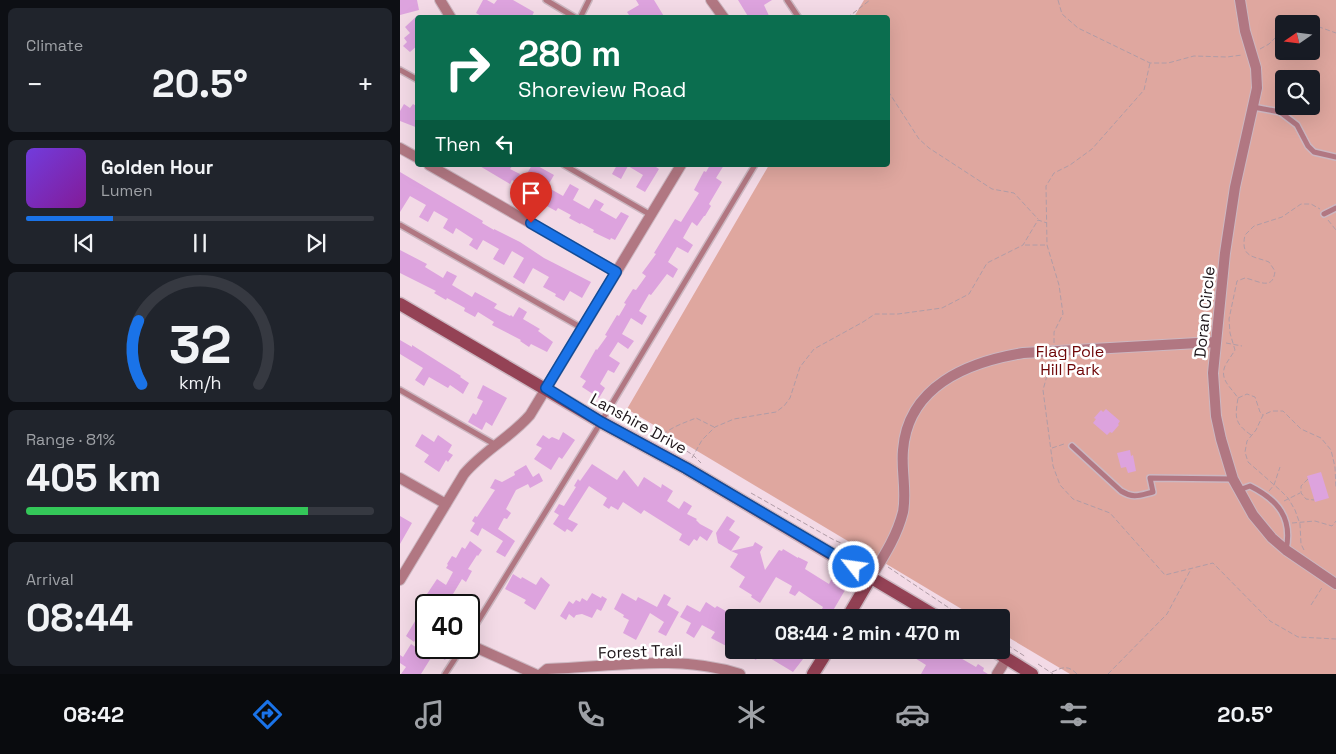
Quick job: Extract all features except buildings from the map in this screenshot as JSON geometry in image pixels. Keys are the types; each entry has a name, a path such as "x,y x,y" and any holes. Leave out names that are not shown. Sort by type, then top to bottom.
{"street":[{"path":"440,0 448,15"},
{"path":"711,0 722,15"},
{"name":"Doran Circle","path":"1240,0 1241,14 1256,68 1257,88 1235,188 1225,253 1213,373 1216,416 1221,439 1238,490 1262,527 1286,550 1332,581"},
{"path":"400,148 415,156"},
{"path":"432,167 616,272"},
{"path":"400,580 464,474 475,461 509,436 530,416 680,167"},
{"name":"Lanshire Drive","path":"400,304 601,422 686,468 924,609"},
{"path":"852,609 900,523 904,494 903,451 905,435 910,420 922,400 941,384 975,365 1014,354 1215,342"},
{"path":"400,478 446,504"},
{"path":"480,649 535,674"},
{"path":"813,674 822,659"},
{"path":"997,674 1006,659"},
{"path":"1009,659 1032,674"},
{"name":"Forest Trail","path":"541,674 547,669 654,662 701,665 740,674"}],"lane":[{"path":"546,0 571,15"},
{"path":"582,15 590,0"},
{"path":"787,0 797,15"},
{"path":"400,70 415,78"},
{"path":"1253,107 1280,112 1297,125 1308,146 1314,152 1336,158"},
{"path":"567,167 651,215"},
{"path":"480,618 601,422 754,167"},
{"path":"1324,214 1336,208"},
{"path":"400,224 582,328"},
{"path":"400,390 496,445"},
{"path":"1072,446 1121,491 1129,496 1153,492 1150,478 1234,479"},
{"path":"1238,490 1250,486 1266,494 1278,506 1287,524 1289,536 1286,550"},
{"path":"445,674 455,659"}],"path":[{"path":"851,15 870,0"},
{"path":"1058,0 1062,14 1078,28 1150,63 1168,63 1194,56 1227,57 1251,52 1269,44 1275,38"},
{"path":"1320,27 1336,33"},
{"path":"1150,63 1144,90 1092,149 1070,165 1054,172 1046,186 1047,245 1059,285 1063,314 1054,332 1053,351 1043,390 1053,466 1060,485 1073,499 1110,513 1165,574 1213,562 1270,621 1298,637 1336,639"},
{"path":"890,94 919,139 930,148 992,189 1014,193 1038,220 1048,223"},
{"path":"1251,435 1237,422 1235,416 1238,398 1224,378 1225,366 1233,355 1234,350 1229,319 1237,281 1245,278 1265,284 1269,283 1275,275 1275,271 1272,264 1266,260 1254,258 1246,252 1244,239 1246,232 1260,223 1282,217 1304,203 1315,206 1324,214 1336,230"},
{"path":"1023,245 1038,220"},
{"path":"686,468 702,440 715,427 734,418 776,412 784,406 790,398 800,367 814,348 875,314 898,314 942,308 959,301 970,294 987,263 1023,245 1047,245"},
{"path":"1215,342 1242,346"},
{"path":"1238,398 1247,394 1255,397 1260,412 1263,415"},
{"path":"1307,554 1301,544 1300,521 1288,498 1248,462 1245,452 1247,441 1256,430 1263,415 1272,411 1283,411 1301,429 1322,438 1331,450 1336,489"},
{"path":"652,449 661,435 678,425 696,418 715,427"},
{"path":"661,435 693,456 705,467"},
{"path":"1050,448 1066,443 1072,446"},
{"path":"1274,485 1280,467"},
{"path":"1308,479 1301,486 1301,493 1306,499 1314,500"},
{"path":"749,492 791,515"},
{"path":"1288,498 1301,493"},
{"path":"1300,521 1315,521 1336,526"},
{"path":"1332,526 1336,521"},
{"path":"1108,674 1167,614 1191,568"},
{"path":"1310,605 1332,581"},
{"path":"1050,672 1065,666 1071,668 1077,674"}],"green space":[{"name":"Flag Pole Hill Park","path":"864,0 1336,0 1336,674 1070,674 1010,638 1010,609 962,609 627,409 768,167 890,167 890,15 855,15"}],"route":[{"path":"531,223 616,272 546,388 601,422 686,468 854,567"}]}
